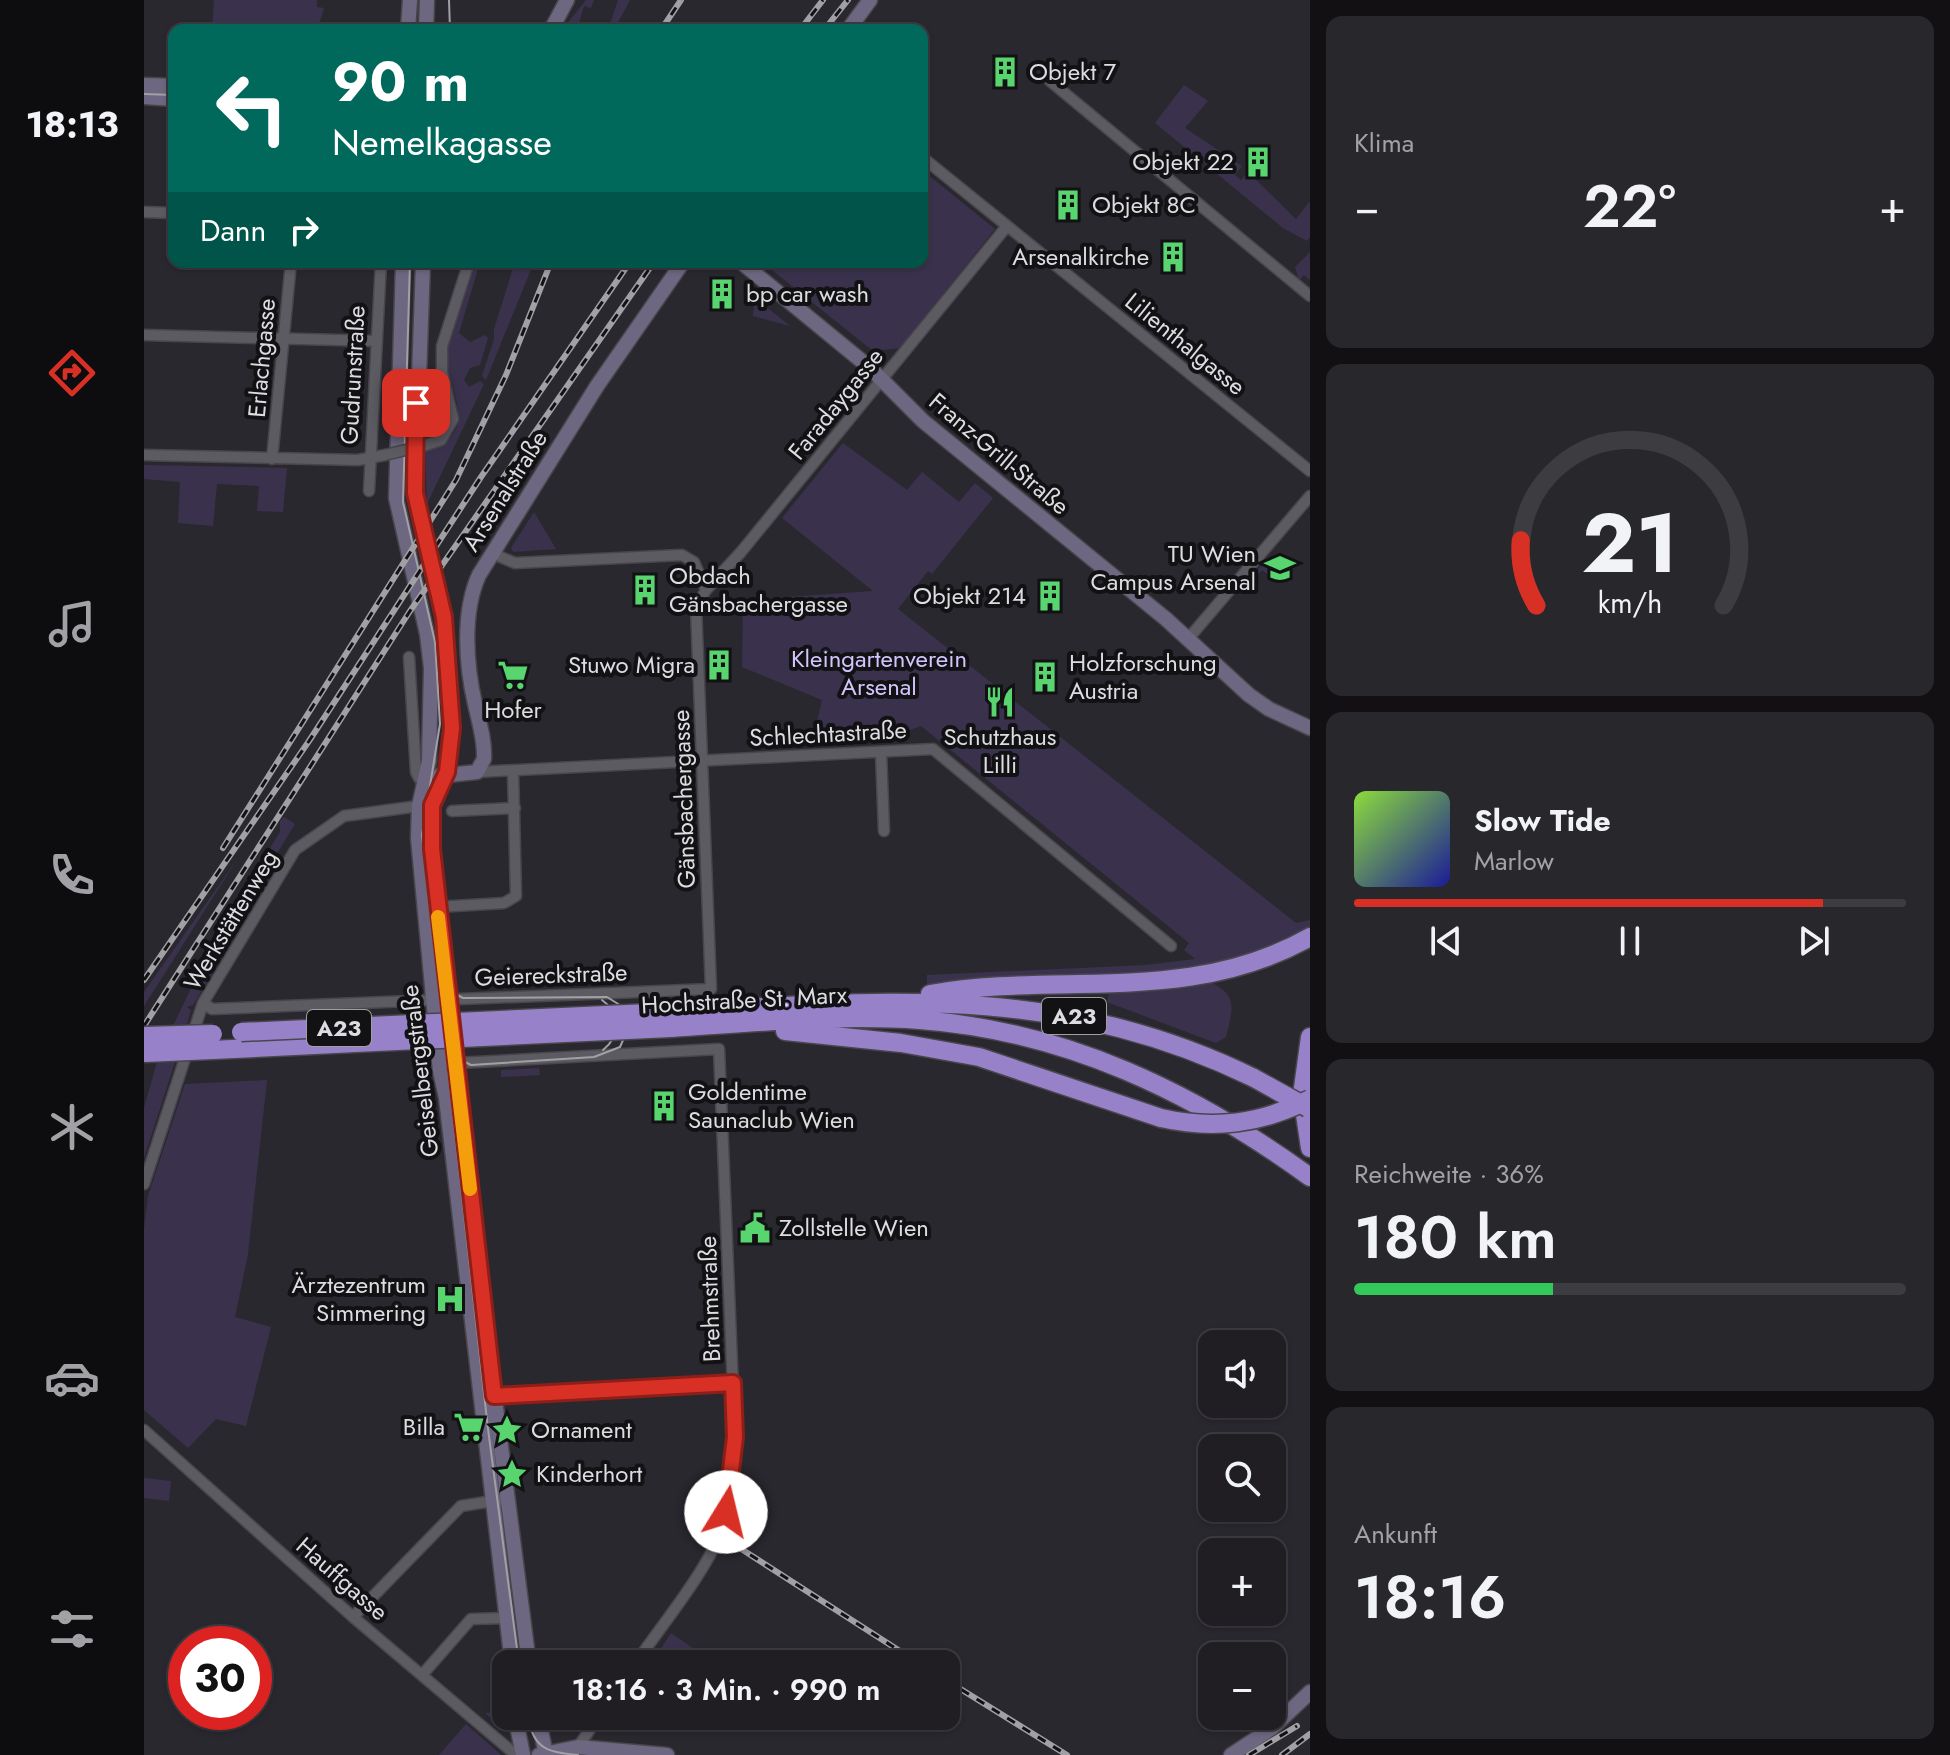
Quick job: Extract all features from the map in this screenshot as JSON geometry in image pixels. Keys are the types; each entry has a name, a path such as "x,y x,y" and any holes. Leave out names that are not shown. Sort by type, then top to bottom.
{"highway":[{"path":"884,1002 953,990 1196,979 1278,954 1310,937"},
{"name":"Hochstraße St. Marx","path":"144,1036 884,1002 1011,1006 1115,1025 1217,1060 1310,1109"},
{"name":"Hochstraße St. Marx","path":"144,1053 727,1025 920,1020 1040,1041 1100,1059 1168,1087 1228,1121 1310,1177"},
{"path":"727,1025 901,1043 979,1057 1183,1123 1243,1123 1287,1110 1310,1099"},
{"path":"1310,1037 1302,1095 1310,1148"}],"main road":[{"path":"408,24 410,0"},
{"path":"426,24 427,0"},
{"path":"554,24 567,0"},
{"path":"852,24 870,0"},
{"path":"144,85 168,86"},
{"path":"144,97 168,99"},
{"name":"Gudrunstraße","path":"403,268 396,498 429,646 431,689 425,808"},
{"path":"423,268 414,482 446,631 452,737 446,775 425,808"},
{"name":"Arsenalstraße","path":"477,772 483,765 485,752 471,685 469,612 476,582 491,553 597,386 679,268"},
{"name":"Franz-Grill-Straße","path":"748,268 854,355 923,421 1269,709 1310,728"},
{"name":"Franz-Grill-Straße","path":"1233,678 1310,718"},
{"path":"426,778 477,772"},
{"name":"Geiselbergstraße","path":"425,808 450,999 494,1396 510,1650"},
{"name":"Geiselbergstraße","path":"425,808 433,1000 500,1500 527,1650"},
{"path":"1231,1755 1272,1728 1310,1692"},
{"path":"518,1730 523,1755"},
{"path":"540,1730 543,1754 578,1747 667,1755"}],"street":[{"path":"1050,81 1310,296"},
{"name":"Lilienthalgasse","path":"928,162 1310,471"},
{"path":"144,212 168,213"},
{"name":"Faradaygasse","path":"696,607 706,590 1007,226"},
{"name":"Erlachgasse","path":"272,459 290,268"},
{"name":"Gudrunstraße","path":"369,491 381,268"},
{"path":"144,455 371,459 426,445 445,435 453,419 442,372 442,346 467,268"},
{"path":"144,335 377,341"},
{"path":"1188,639 1310,496"},
{"path":"491,553 511,563 689,557 706,590"},
{"name":"Gänsbachergasse","path":"696,607 711,989"},
{"path":"409,657 416,772 419,778 426,778"},
{"name":"Schlechtastraße","path":"477,772 933,749 1171,946"},
{"path":"881,752 884,831"},
{"path":"437,907 504,903 514,899 518,884 513,771"},
{"name":"Werkstättenweg","path":"144,1184 203,1003 281,870 303,842 344,816 425,808"},
{"path":"452,811 515,808"},
{"name":"Geiereckstraße","path":"203,1003 212,1009 711,989"},
{"name":"Brehmstraße","path":"457,1063 719,1049 733,1383 731,1493 721,1530 644,1650"},
{"path":"494,1396 733,1383"},
{"name":"Hauffgasse","path":"144,1430 353,1617 516,1755"},
{"path":"353,1617 461,1506 500,1500"},
{"path":"422,1675 471,1619 507,1618"},
{"path":"578,1747 590,1730"}],"green space":[{"path":"214,0 317,0 317,7 324,8 319,24 212,24"},
{"path":"586,0 594,0 591,8 584,6 579,24 567,24"},
{"path":"618,0 630,0 617,24 610,24"},
{"path":"1184,85 1208,101 1185,128 1242,166 1235,175 1241,180 1248,172 1296,219 1310,201 1310,237 1307,241 1283,228 1155,123"},
{"path":"928,175 995,229 900,348 873,351 769,268 928,268"},
{"path":"1310,252 1310,280 1304,275 1299,280 1295,267"},
{"path":"471,268 478,268 459,333 470,342 485,335 488,338 480,365 470,368 464,380 469,387 480,381 484,384 427,504 425,451 444,442 454,432 458,420 447,362 447,346"},
{"path":"513,268 532,268 486,380 482,376 494,339 494,329"},
{"path":"755,298 790,326 753,316"},
{"path":"428,384 432,384 442,417 435,428 427,433"},
{"name":"Kleingartenverein Arsenal","path":"843,443 907,490 922,472 959,502 975,483 993,498 932,574 928,571 898,609 1296,923 1310,920 1310,927 1266,947 1220,962 1172,971 927,985 927,975 1146,965 1195,959 1184,950 1189,943 921,726 891,737 813,739 822,700 742,667 743,600 873,591 782,518"},
{"path":"144,465 287,468 283,512 257,511 259,486 217,484 213,526 178,523 180,482 144,479"},
{"path":"534,512 556,549 513,552 511,548"},
{"path":"1273,559 1279,566 1270,576 1262,570 1251,583 1248,580 1267,560"},
{"path":"284,817 295,824 229,932 235,936 193,1005 187,1007 191,1010 186,1028 144,1158 144,1108 159,1055 219,930 280,832 280,821"},
{"path":"238,858 144,1006 144,992"},
{"path":"1212,983 1226,993 1231,1005 1226,1037 1216,1043 1107,1002 1109,994"},
{"path":"539,1068 540,1075 501,1077 501,1070"},
{"path":"267,1080 248,1254 235,1317 271,1327 246,1426 216,1419 188,1448 144,1410 144,1229 148,1196 185,1084"},
{"path":"144,1478 171,1481 169,1501 144,1498"},
{"path":"671,1633 696,1650 660,1650"},
{"path":"466,1724 500,1754 500,1755 439,1755"}],"tram line":[{"path":"449,0 450,24"},
{"path":"144,94 168,95"},
{"path":"410,268 403,502 435,642 440,724 422,835 488,1429 517,1650"},
{"path":"438,975 446,989 463,998 607,997 623,1007 630,1024 620,1047 594,1057 471,1065 457,1058 450,1046"},
{"path":"602,1000 612,1011 616,1025 613,1038 603,1050"},
{"path":"532,1730 536,1740 547,1749 578,1755"}],"railway":[{"path":"665,24 681,0"},
{"path":"805,24 823,0"},
{"path":"829,24 848,0"},
{"path":"223,848 456,480 506,375 549,268"},
{"path":"144,980 309,741 481,477 626,268"},
{"path":"144,1026 410,611 650,268"},
{"path":"735,1545 898,1650"},
{"path":"960,1689 1067,1755"},
{"path":"1249,1755 1297,1726"},
{"path":"1282,1755 1310,1734"}],"slow traffic":[{"path":"438,917 470,1189"}],"place":[{"name":"Objekt 7","path":"1005,72"},
{"name":"Objekt 22","path":"1258,162"},
{"name":"Objekt 8C","path":"1068,205"},
{"name":"Arsenalkirche","path":"1173,257"},
{"name":"bp car wash","path":"722,294"},
{"name":"TU Wien Campus Arsenal","path":"1280,568"},
{"name":"Obdach Gänsbachergasse","path":"645,590"},
{"name":"Objekt 214","path":"1050,596"},
{"name":"Stuwo Migra","path":"719,665"},
{"name":"Hofer","path":"513,675"},
{"name":"Holzforschung Austria","path":"1045,677"},
{"name":"Schutzhaus Lilli","path":"1000,702"},
{"name":"Goldentime Saunaclub Wien","path":"664,1106"},
{"name":"Zollstelle Wien","path":"755,1228"},
{"name":"Ärztezentrum Simmering","path":"450,1299"},
{"name":"Billa","path":"469,1427"},
{"name":"Ornament","path":"507,1430"},
{"name":"Kinderhort","path":"512,1474"}],"route":[{"path":"416,403 415,493 444,617 452,728 450,762 432,805 432,849 494,1396 733,1383 735,1437 731,1493 726,1512"}]}
